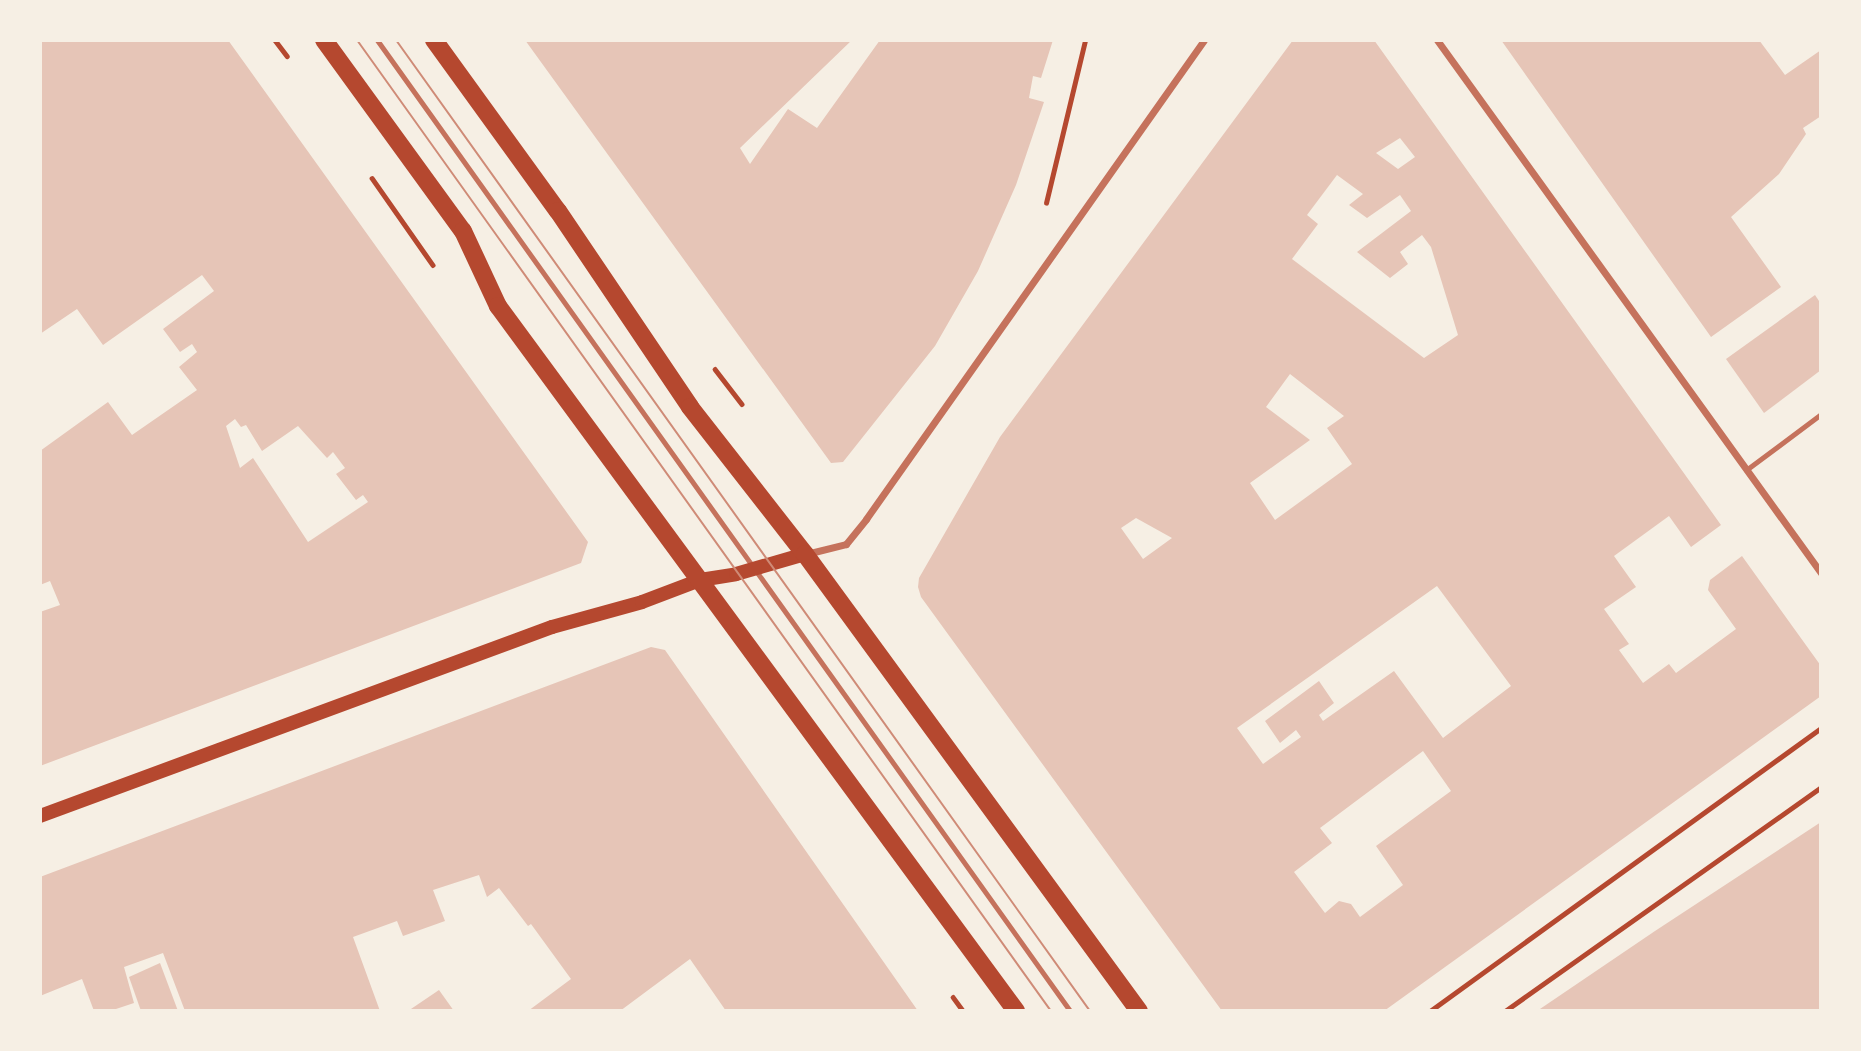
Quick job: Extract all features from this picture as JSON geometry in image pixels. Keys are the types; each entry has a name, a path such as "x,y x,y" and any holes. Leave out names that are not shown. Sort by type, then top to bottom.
{"main road":[{"path":"324,40 463,232 498,306 1016,1011"},
{"path":"434,40 558,211 690,407 805,554 1139,1011"},
{"path":"40,816 552,626 642,602 700,580 805,554"}],"street":[{"path":"805,554 846,544 866,519 1204,40"},
{"path":"1437,40 1821,573"}],"lane":[{"path":"377,40 1070,1011"},
{"path":"1746,470 1821,414"}],"path":[{"path":"1043,214 1085,40"},
{"path":"1430,1011 1821,728"},
{"path":"1505,1011 1821,787"}],"building":[{"path":"40,40 228,40 588,542 581,563 40,766 40,612 60,605 50,581 40,585 40,451 108,402 132,435 197,390 179,367 197,352 192,344 180,352 163,329 214,291 202,275 103,345 77,309 40,334","holes":["235,419 241,427 246,425 262,451 298,426 327,458 333,452 345,468 336,474 356,500 363,495 368,502 308,542 253,458 240,468 226,426"]},
{"path":"525,40 852,40 740,148 750,164 788,109 817,128 880,40 1053,40 1041,78 1033,76 1029,98 1044,102 1016,185 978,271 935,346 843,462 831,463"},
{"path":"1293,40 1374,40 1721,525 1691,547 1669,516 1614,556 1636,587 1604,609 1629,644 1619,650 1643,683 1669,664 1676,673 1736,629 1708,590 1710,580 1742,556 1821,666 1821,696 1384,1011 1222,1011 921,597 919,578 1000,437","holes":["1400,138 1415,157 1398,169 1376,153","1337,175 1363,194 1349,205 1367,218 1400,195 1411,211 1357,252 1390,278 1408,264 1400,252 1422,235 1431,247 1458,335 1424,358 1292,259 1318,224 1307,215","1290,374 1344,416 1327,428 1352,464 1275,520 1250,483 1310,440 1266,407","1136,518 1172,538 1143,559 1121,528","1437,586 1511,686 1443,738 1394,671 1323,721 1319,715 1334,703 1319,681 1265,721 1280,743 1296,730 1301,737 1263,764 1237,728","1423,751 1451,791 1376,846 1403,885 1360,917 1351,904 1339,901 1325,913 1294,872 1332,843 1320,828"]},
{"path":"1501,40 1759,40 1785,75 1821,50 1821,116 1803,128 1806,134 1779,174 1731,217 1781,287 1711,337"},
{"path":"1815,295 1821,304 1821,370 1764,413 1726,359"},
{"path":"651,647 665,650 918,1011 726,1011 690,959 620,1011 528,1011 571,979 531,924 528,926 499,888 487,897 479,875 433,890 445,921 403,936 397,921 353,937 380,1011 185,1011 163,953 124,967 134,1003 110,1011 94,1011 82,979 40,996 40,877"},
{"path":"1821,822 1821,1011 1537,1011 1655,931"},
{"path":"160,963 178,1011 141,1011 129,977"},
{"path":"439,990 454,1011 408,1011"}],"tram line":[{"path":"357,40 1051,1011"},
{"path":"396,40 1090,1011"}]}
